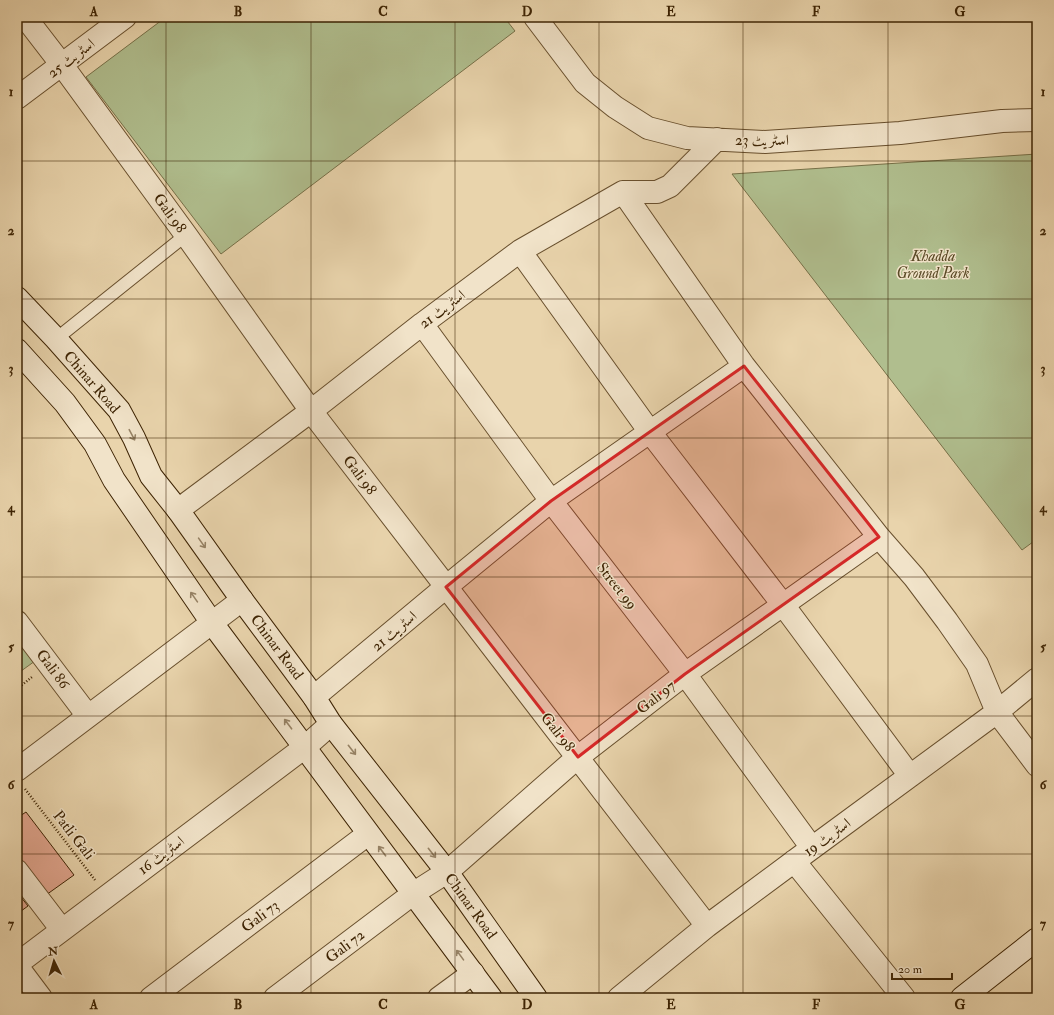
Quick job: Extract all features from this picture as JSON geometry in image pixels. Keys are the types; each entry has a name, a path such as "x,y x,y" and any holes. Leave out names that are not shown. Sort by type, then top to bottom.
{"street":[{"name":"Gali 98","path":"25,17 62,65 186,235 311,411 578,757 706,926"},
{"name":"اسٹریٹ 23","path":"535,17 585,83 616,107 648,128 687,138 765,142 900,133 1002,121 1037,120"},
{"name":"اسٹریٹ 25","path":"17,98 123,18"},
{"name":"اسٹریٹ 21","path":"178,510 311,411 422,324 520,251 623,192 657,192 670,186 717,139"},
{"path":"623,192 744,366 879,537 914,577 947,621 977,664 997,712 1037,765"},
{"path":"520,251 650,432 784,606 910,776"},
{"name":"Chinar Road","path":"17,298 56,339 119,410 134,438 151,476 178,510 314,697 331,724 447,872 536,998"},
{"name":"Street 99","path":"422,324 551,501 685,674 812,848"},
{"path":"17,350 65,403 95,444 114,480 212,623 491,998"},
{"name":"اسٹریٹ 21","path":"314,697 551,501 744,366"},
{"name":"Gali 97","path":"447,872 578,757 685,674 784,606 879,537"},
{"path":"19,778 88,716 242,600"},
{"name":"Gali 86","path":"17,622 88,716"},
{"name":"اسٹریٹ 19","path":"619,998 706,926 997,712 1037,679"},
{"name":"اسٹریٹ 16","path":"17,965 305,747 331,724"},
{"name":"Gali 73","path":"151,998 368,834"},
{"path":"794,861 904,998"},
{"path":"17,871 62,930"},
{"name":"Gali 72","path":"275,998 414,893 447,872"},
{"path":"962,998 1037,939"},
{"path":"17,965 41,998"},
{"path":"439,998 473,973"}],"lane":[{"path":"56,339 186,235"}],"path":[{"name":"Patli Gali","path":"19,778 100,885"}],"highlighted area":[{"path":"744,366 879,537 685,674 578,757 446,587 551,501"}],"green space":[{"path":"166,17 504,17 515,31 221,254 86,77"},
{"name":"Khadda Ground Park","path":"1037,154 1037,539 1022,550 732,174"},
{"path":"17,638 35,661 17,674"}],"building":[{"path":"26,812 74,875 46,895 17,859 17,818"},
{"path":"17,892 28,906 17,914"}]}
